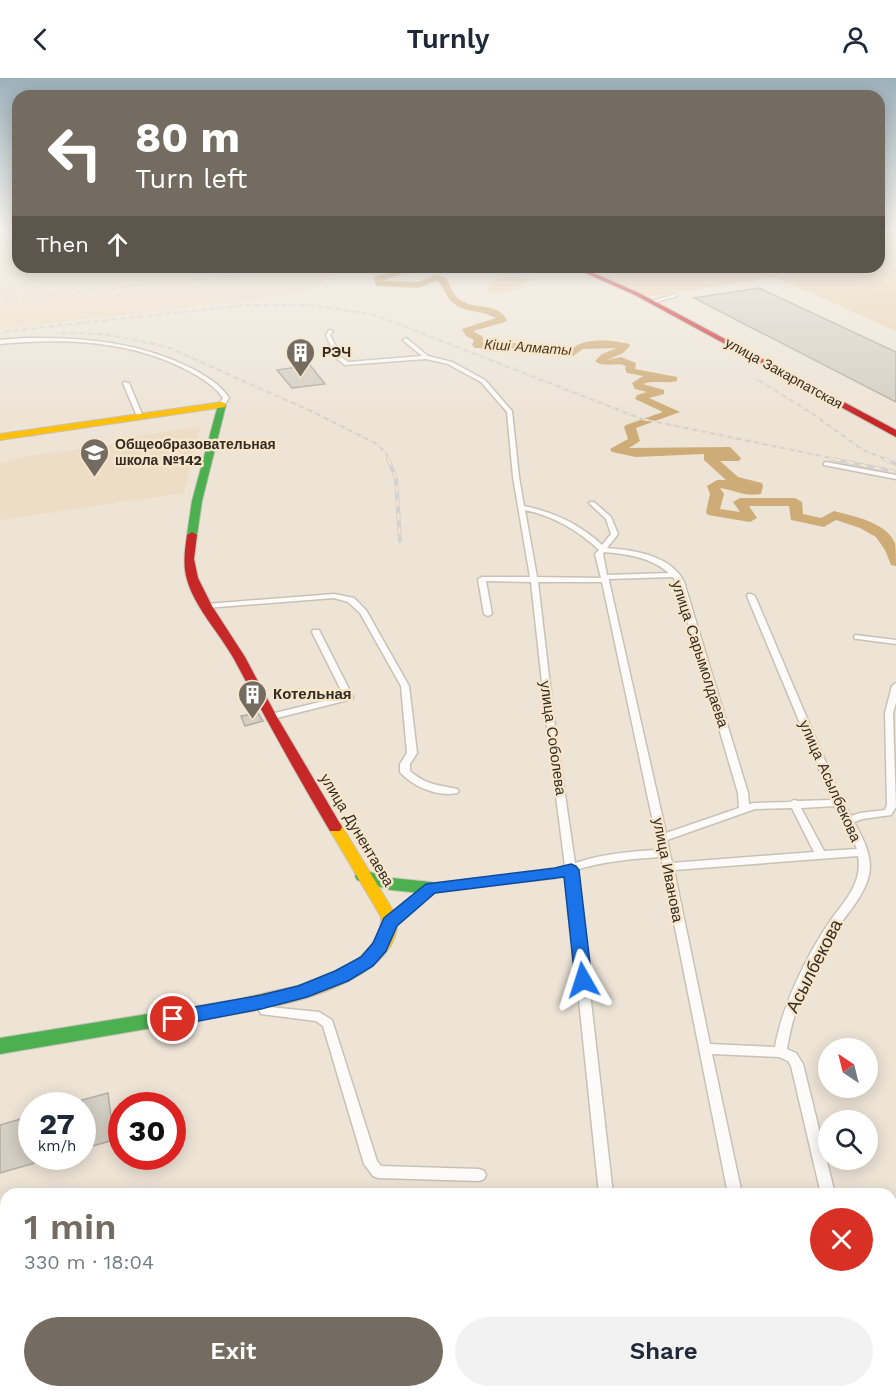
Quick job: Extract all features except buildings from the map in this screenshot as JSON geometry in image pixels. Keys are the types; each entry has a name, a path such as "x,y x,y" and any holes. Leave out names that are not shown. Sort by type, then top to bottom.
{"street":[{"name":"улица Закарпатская","path":"631,293 896,434"},
{"path":"652,302 675,295"},
{"path":"331,331 328,335 339,358 347,364 426,357"},
{"path":"0,342 68,339 102,342 141,351 185,366 206,379 226,398 222,405"},
{"name":"улица Соболева","path":"406,340 426,357 450,363 483,381 510,412 516,477 534,579 571,870 605,1188"},
{"path":"126,383 139,414"},
{"path":"0,435 139,414 222,405"},
{"path":"0,435 222,405"},
{"name":"улица Дунентаева","path":"222,405 198,495 189,559 192,578 206,606 239,657 270,717 390,922"},
{"path":"826,464 896,477"},
{"path":"522,507 550,515 585,534 603,550 605,544 615,534 609,518 592,503"},
{"name":"улица Сарымолдаева","path":"603,550 622,550 640,555 664,566 676,575 684,592 723,723 742,793 744,809"},
{"name":"улица Иванова","path":"603,550 599,554 662,838 734,1188"},
{"path":"488,614 482,579 676,575"},
{"path":"206,606 334,596 355,602 377,635 405,686 412,753 405,764 405,772 415,780 439,791 454,791"},
{"name":"улица Асылбекова","path":"667,867 861,852 751,596"},
{"path":"270,717 349,697 316,632"},
{"path":"858,637 896,642"},
{"path":"849,821 860,816 888,813 892,805 889,712 896,686"},
{"path":"794,803 820,855"},
{"path":"662,838 744,809 794,803 838,803"},
{"name":"Асылбекова","path":"780,1052 782,1035 790,1009 823,941 861,886 865,867 861,852"},
{"path":"363,876 391,884 431,888 555,874 571,870 586,862 665,853"},
{"path":"0,1046 151,1023 301,992 341,976 367,961 380,946 390,922 431,888"},
{"path":"261,1002 265,1011 319,1017 328,1023 371,1164 378,1172 479,1175"},
{"path":"705,1050 780,1052 792,1057 797,1064 827,1188"}],"shaded area":[{"path":"0,293 300,293 288,296 0,329"},
{"path":"636,293 675,293 653,296"},
{"path":"810,293 896,293 896,331"},
{"name":"Общеобразовательная школа №142","path":"200,427 184,493 0,520 0,464 27,456 133,442 132,437"}],"waterway":[{"name":"Кіші Алматы","path":"449,293 461,305 492,311 500,316 502,320 467,329 469,334 479,339 477,345 479,346 522,346 573,353 580,346 608,344 625,346 600,361 606,363 621,360 632,365 631,371 673,379 646,379 637,383 639,387 660,392 641,397 641,399 674,412 648,419"},
{"name":"Кіші Алматы","path":"643,421 630,427 634,441 616,449 636,453 726,450 735,458 708,457 733,480 757,486 756,491 744,491 722,483 713,486 717,494 713,512 750,518 740,502 795,502 796,517 824,523 834,515 873,529 887,541 896,562"}],"railway":[{"path":"0,300 70,293"},
{"path":"0,332 245,305 312,305 375,315 642,419 841,460"},
{"path":"57,333 106,334 167,347 313,412 377,444 389,460"},
{"path":"755,378 810,412 863,450 888,460"},
{"path":"388,459 396,478 400,541"},
{"path":"833,459 896,472"},
{"path":"884,459 896,464"}],"traffic: fast":[{"path":"192,535 197,501 222,405"},
{"path":"363,876 391,884 431,888"},
{"path":"0,1046 240,1006"}],"traffic: slow":[{"path":"0,437 222,405"},
{"path":"240,1006 298,994 337,980 370,958 382,943 389,928 389,917 335,827"}],"traffic: jam":[{"path":"634,293 896,434"},
{"path":"192,535 189,559 192,578 206,606 239,657 270,717 335,827"}],"place":[{"name":"РЭЧ","path":"301,378"},
{"name":"Общеобразовательная школа №142","path":"94,478"},
{"name":"Котельная","path":"252,720"}],"route":[{"path":"173,1019 301,992 341,976 367,961 380,946 390,922 431,888 555,874 571,870 583,980"}]}
